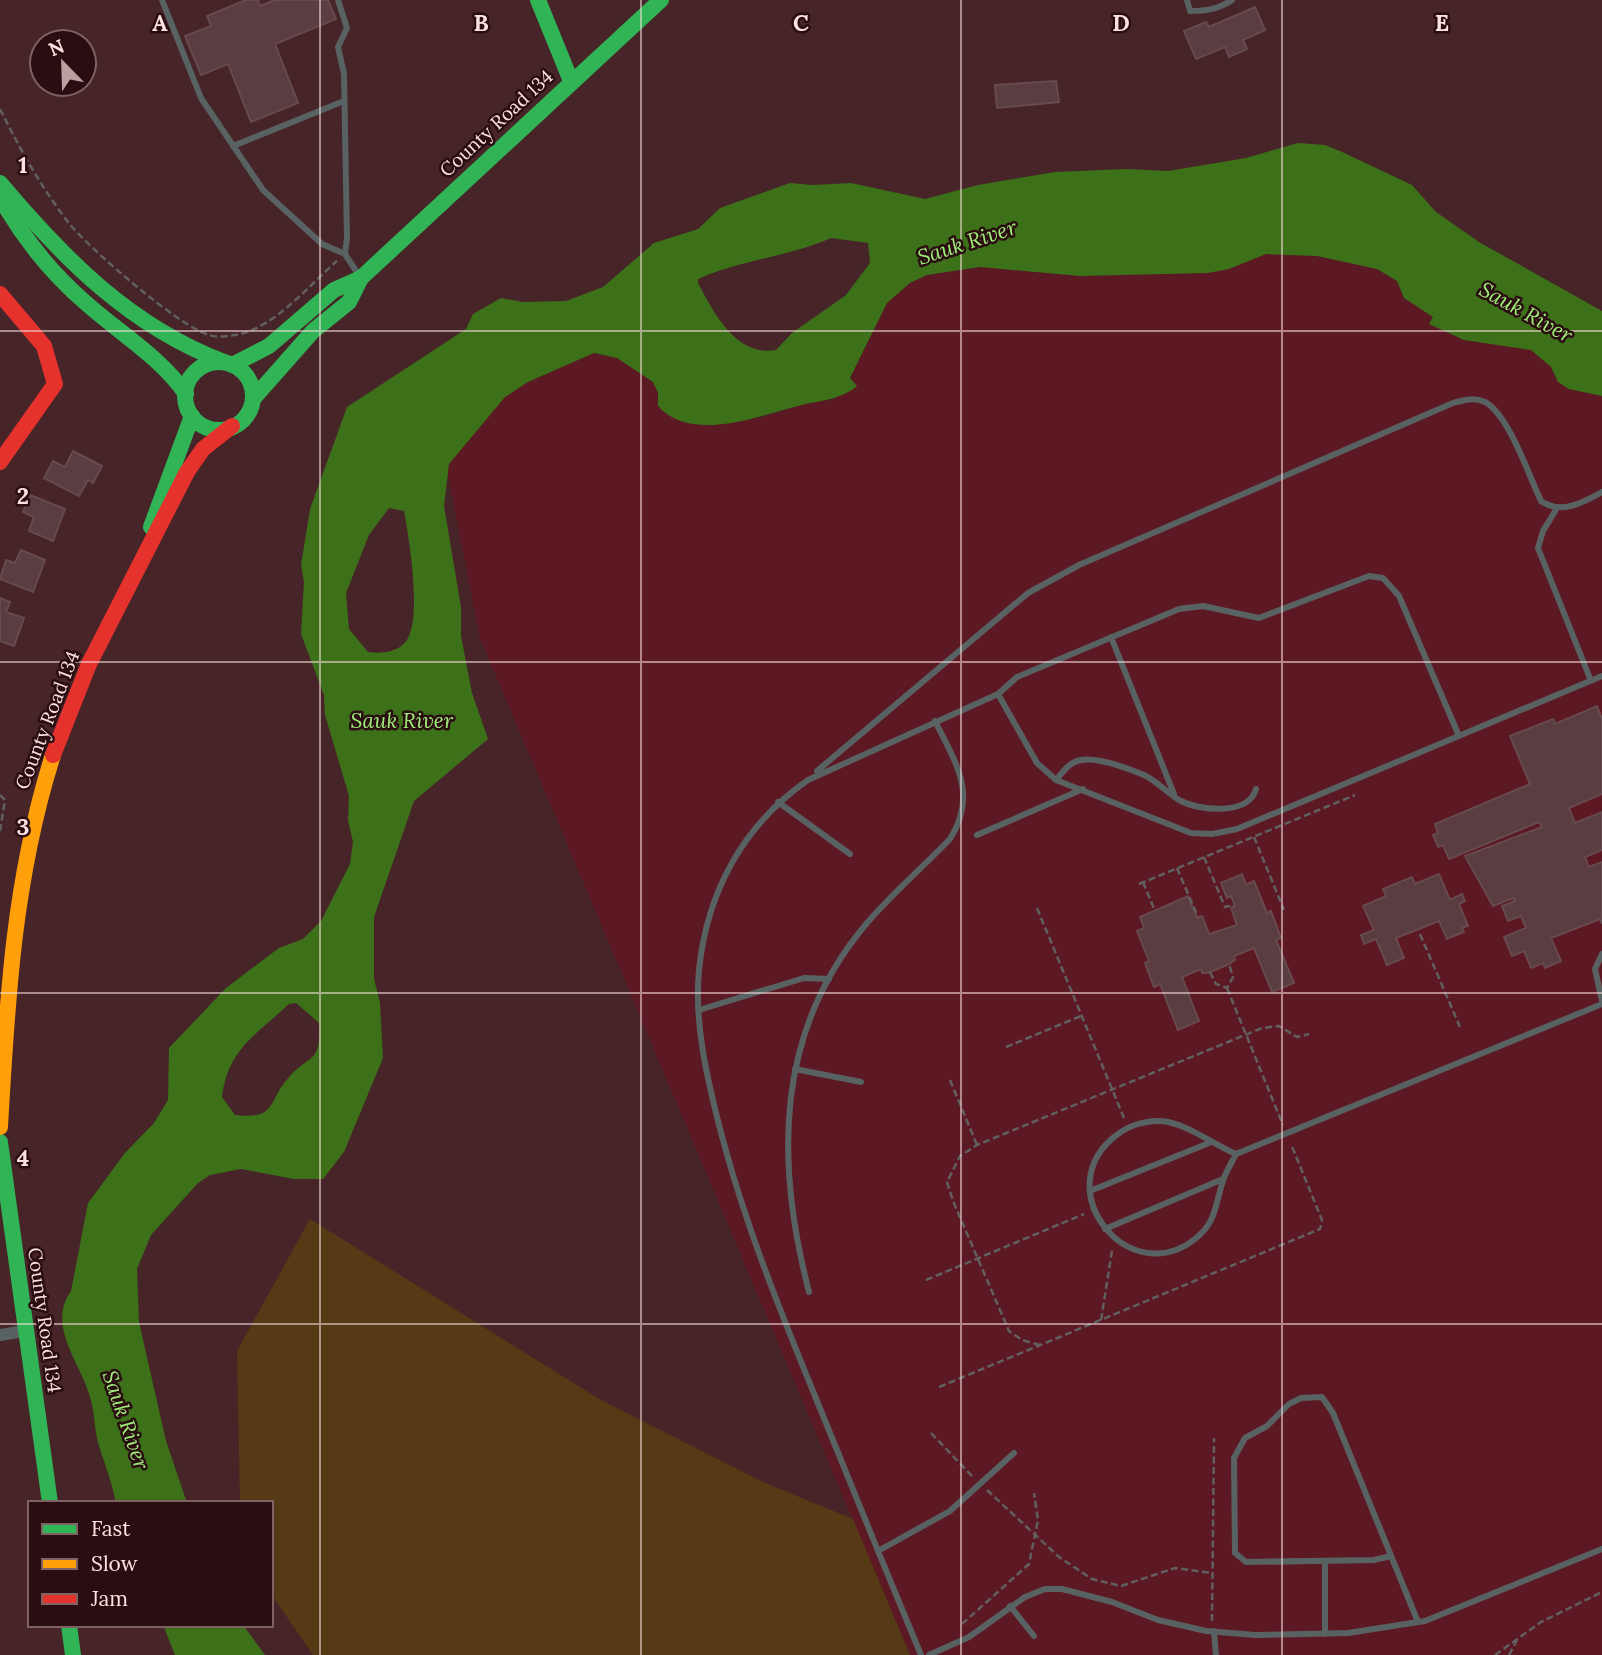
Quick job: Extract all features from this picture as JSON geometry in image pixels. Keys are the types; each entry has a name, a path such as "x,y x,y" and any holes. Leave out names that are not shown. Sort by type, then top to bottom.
{"street":[{"path":"538,0 571,81"},
{"name":"County Road 134","path":"228,363 269,345 334,290 361,278 661,0"},
{"path":"0,183 65,255 114,301 175,342 228,363 246,375 253,399 246,415 232,426 206,427 192,416 186,394 160,360 76,296 48,268 16,226 0,197"},
{"name":"County Road 134","path":"253,399 313,331 349,302 361,278"},
{"path":"0,294 44,346 55,384 0,462"},
{"path":"186,394 188,382 199,368 228,363"},
{"name":"County Road 134","path":"0,1127 10,957 30,835 41,789 69,711 128,585 192,416"},
{"name":"County Road 134","path":"128,585 172,509 194,459 232,426"},
{"name":"County Road 134","path":"0,1142 24,1331 50,1501"},
{"path":"0,1335 24,1331"},
{"path":"69,1627 73,1655"}],"lane":[{"path":"162,0 201,98 262,190 322,244 345,254 361,278"},
{"path":"338,0 347,28 338,47 344,74 345,254"},
{"path":"1187,0 1190,10 1204,11 1223,7 1232,0"},
{"path":"233,145 344,101"},
{"path":"921,1655 760,1259 709,1086 699,1010 699,971 704,939 720,882 747,838 778,802 808,780 1028,593 1079,565 1453,403 1468,399 1483,401 1504,421 1541,501 1557,508 1577,504 1602,492"},
{"path":"1557,508 1542,531 1538,548 1591,681"},
{"path":"808,780 998,694 1017,677 1179,610 1203,606 1259,618 1369,576 1383,578 1399,596 1459,736"},
{"path":"1111,637 1175,797"},
{"path":"998,694 1037,764 1056,780 1168,826 1191,833 1212,834 1237,829 1602,676"},
{"path":"809,1292 790,1204 787,1166 787,1131 802,1037 829,979 866,924 950,839 959,824 965,804 963,784 935,721"},
{"path":"1056,780 1076,761 1097,761 1144,775 1193,806 1230,807 1250,801 1256,789"},
{"path":"976,835 1083,789"},
{"path":"778,802 850,854"},
{"path":"1236,1154 1168,1122 1146,1122 1125,1128 1108,1141 1095,1159 1090,1191 1094,1211 1112,1238 1131,1249 1153,1253 1174,1250 1194,1240 1209,1224 1219,1205 1223,1180 1236,1154 1602,1002 1595,969 1602,954"},
{"path":"699,1010 804,978 829,979"},
{"path":"795,1069 861,1082"},
{"path":"1090,1191 1209,1143"},
{"path":"1105,1229 1223,1180"},
{"path":"1391,1556 1374,1560 1246,1563 1236,1553 1234,1458 1237,1447 1245,1438 1267,1426 1289,1404 1311,1396 1322,1397 1329,1404 1418,1622"},
{"path":"878,1551 950,1511 982,1485 1014,1453"},
{"path":"929,1655 969,1637 1010,1606 1045,1589 1062,1589 1112,1602 1158,1620 1213,1631 1255,1635 1325,1634 1418,1622 1463,1607 1602,1549"},
{"path":"1325,1561 1325,1634"},
{"path":"1010,1606 1034,1636"},
{"path":"1213,1631 1216,1655"}],"path":[{"path":"0,109 24,157 71,226 178,318 208,335 238,335 253,330 345,254"},
{"path":"0,795 5,800 0,831"},
{"path":"1156,911 1141,883 1355,795"},
{"path":"1254,837 1284,910"},
{"path":"1204,857 1222,903 1225,907 1234,905"},
{"path":"1177,868 1198,917"},
{"path":"1037,908 1124,1118"},
{"path":"1420,934 1460,1027"},
{"path":"1227,988 1233,977 1229,964"},
{"path":"939,1387 1320,1229 1322,1220 1227,988 1216,984 1210,972"},
{"path":"1006,1047 1082,1016"},
{"path":"1040,1345 1021,1340 1009,1331 977,1259 947,1182 960,1156 977,1146 1272,1025 1297,1037 1309,1034"},
{"path":"950,1080 977,1146"},
{"path":"926,1280 1084,1214"},
{"path":"1101,1320 1112,1251"},
{"path":"931,1433 953,1459 1079,1572 1111,1585 1132,1584 1175,1568 1212,1573"},
{"path":"1213,1631 1214,1438"},
{"path":"962,1624 1029,1564 1036,1536 1038,1507 1034,1493"},
{"path":"1495,1655 1541,1622 1602,1592"},
{"path":"1508,1655 1518,1638"}],"shaded area":[{"path":"1266,254 1317,256 1377,269 1397,281 1404,298 1433,317 1429,324 1464,340 1531,350 1551,367 1558,382 1569,389 1602,396 1602,1655 910,1655 480,638 447,471 448,464 505,397 528,382 594,353 617,358 627,364 653,382 659,393 703,424 764,417 802,405 835,399 854,381 850,378 887,303 910,283 927,275 980,267 1080,276 1179,273 1249,260"},
{"path":"310,1219 601,1400 765,1483 853,1519 910,1655 313,1655 273,1597 273,1501 240,1501 237,1351"}],"water":[{"name":"Sauk River","path":"1298,143 1325,145 1412,185 1436,212 1479,242 1602,311 1602,396 1569,389 1558,382 1551,367 1531,350 1464,340 1429,324 1433,317 1404,298 1397,281 1377,269 1317,256 1266,254 1229,269 1208,273 1080,276 980,267 927,275 910,283 887,303 850,378 857,386 831,399 727,424 689,423 672,417 658,406 658,393 653,382 617,358 594,353 528,382 505,397 449,464 444,506 461,607 461,636 472,693 488,739 414,801 374,917 374,979 380,1003 383,1058 344,1152 323,1179 294,1179 241,1169 210,1175 198,1183 151,1235 137,1269 139,1322 166,1441 186,1501 115,1501 97,1440 90,1397 68,1344 62,1318 64,1304 71,1291 88,1203 125,1153 154,1123 168,1100 169,1048 226,988 279,948 303,939 321,921 350,864 353,842 348,820 349,796 325,715 324,695 301,634 304,582 301,565 310,509 347,407 466,329 473,314 501,298 523,302 566,301 603,287 654,243 698,229 720,208 790,183 851,183 925,199 978,185 1055,172 1126,169 1168,171 1246,158","holes":["831,238 868,243 870,263 846,295 792,333 776,350 749,347 738,340 719,319 698,283 698,279 731,267 798,250","389,508 404,511 413,577 414,614 404,644 395,650 368,652 349,629 346,593 369,535","296,1003 319,1023 316,1052 290,1076 266,1111 249,1116 235,1115 222,1097 230,1067 255,1034 289,1004"]},
{"path":"164,1627 244,1627 265,1655 175,1655"}],"building":[{"path":"246,0 258,0 260,6 275,0 328,0 336,19 275,44 298,103 251,122 228,64 201,75 185,36 211,26 207,16"},
{"path":"1255,7 1265,30 1243,40 1247,49 1229,57 1225,47 1196,59 1184,31 1206,22 1209,27"},
{"path":"1056,81 1059,102 997,108 995,85"},
{"path":"73,451 102,466 93,483 88,480 79,496 44,478 53,461 65,467"},
{"path":"30,495 65,509 53,541 29,531 34,517 23,512"},
{"path":"21,550 45,560 33,592 0,579 6,560 15,563"},
{"path":"0,598 10,602 6,612 24,618 14,646 0,641"},
{"path":"1597,706 1602,719 1602,794 1569,808 1575,823 1602,812 1602,850 1585,857 1589,867 1602,862 1602,924 1600,919 1551,938 1561,961 1545,968 1543,963 1531,968 1524,951 1512,956 1504,937 1526,928 1521,916 1508,921 1502,906 1515,901 1513,898 1493,906 1465,856 1542,827 1539,822 1449,859 1443,845 1438,847 1433,835 1438,833 1435,824 1530,784 1510,736 1553,719 1555,724"},
{"path":"1242,874 1246,885 1254,881 1267,913 1271,911 1281,938 1276,940 1294,983 1272,992 1254,948 1234,956 1235,960 1229,964 1208,973 1202,973 1201,969 1182,977 1199,1021 1178,1030 1160,984 1154,987 1145,963 1149,961 1137,931 1144,928 1140,917 1188,896 1197,918 1202,916 1209,934 1237,925 1231,908 1235,906 1231,896 1227,898 1221,883"},
{"path":"1439,874 1450,900 1462,894 1465,901 1459,904 1468,926 1462,928 1464,932 1447,939 1439,921 1396,938 1404,958 1387,965 1376,939 1364,944 1361,935 1374,930 1363,906 1386,896 1383,889 1412,877 1415,884"}],"traffic: fast":[{"path":"538,0 571,81"},
{"path":"232,365 269,346 334,290 361,278 661,0"},
{"path":"0,183 74,264 101,288 158,330 224,362"},
{"path":"0,197 18,227 50,268 87,304 152,357 186,394"},
{"path":"253,399 313,331 349,302 361,278"},
{"path":"219,362 232,365 243,372 250,383 253,396 250,409 243,420 232,427 219,430 206,427 195,420 188,409 185,396 188,383 195,372 206,365 219,362"},
{"path":"151,527 192,416"},
{"path":"0,1142 50,1501"},
{"path":"69,1627 73,1655"}],"traffic: slow":[{"path":"0,1127 14,939 29,847 53,755"}],"traffic: jam":[{"path":"0,294 44,346 55,384 0,462"},
{"path":"53,755 89,664 187,472 203,449 232,426"}]}
